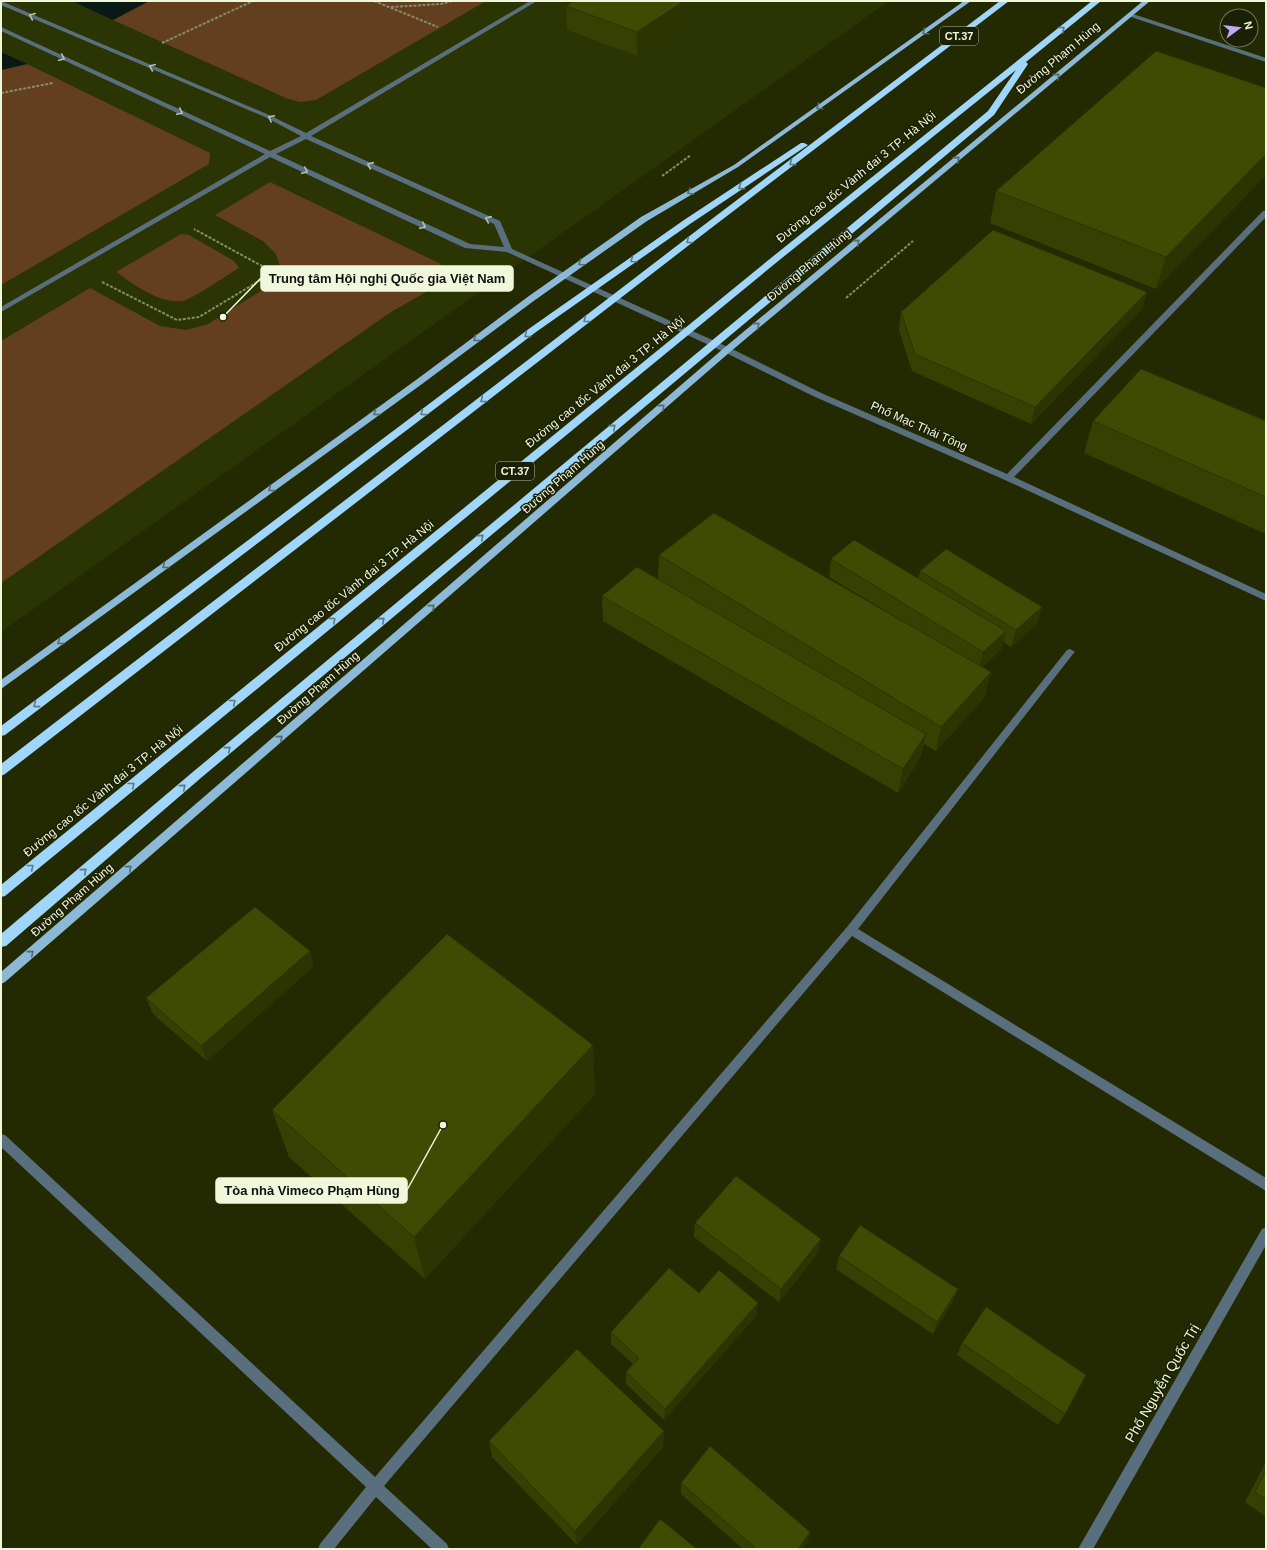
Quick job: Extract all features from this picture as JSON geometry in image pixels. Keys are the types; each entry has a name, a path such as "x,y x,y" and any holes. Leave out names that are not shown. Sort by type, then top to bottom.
{"highway":[{"name":"CT.37","path":"1,771 697,234 1005,1"},
{"name":"Đường cao tốc Vành đai 3 TP. Hà Nội","path":"1,892 768,265 1031,53 1098,1"},
{"path":"1,942 198,774 991,113 1031,53"},
{"path":"1,732 533,330 687,222 913,72"}],"main road":[{"path":"1,685 564,275 644,219 736,166 968,1"},
{"name":"Đường Phạm Hùng","path":"1,979 727,350 1147,1"}],"street":[{"path":"1,310 270,154 306,136 534,1"},
{"path":"1,3 267,116 306,136 497,223 509,250"},
{"path":"1130,16 1266,60"},
{"name":"Phố Mạc Thái Tông","path":"1,30 468,246 509,250 727,350 816,394 1008,478 1266,598"},
{"path":"1008,478 1266,213"},
{"path":"325,1549 375,1487 851,930 1070,652"},
{"path":"851,930 1266,1185"},
{"path":"1,1139 442,1549"},
{"name":"Phố Nguyễn Quốc Trị","path":"1085,1549 1266,1233"}],"path":[{"path":"158,45 253,1"},
{"path":"374,1 441,28"},
{"path":"390,8 441,4 452,1"},
{"path":"1,93 57,82"},
{"path":"658,179 691,155"},
{"path":"102,282 177,320 199,317 264,278 262,266 193,228"},
{"path":"846,298 912,241"},
{"path":"479,273 499,282"}],"shaded area":[{"path":"1,1 889,1 1,632"},
{"path":"72,1 149,1 113,20"},
{"path":"149,1 486,1 316,100 300,102 286,98 113,20"},
{"path":"1,52 27,64 1,70"},
{"path":"27,64 210,153 209,164 1,285 1,70"},
{"path":"270,182 441,264 433,288 391,312 1,583 1,341 90,288 160,326 186,330 208,324 269,286 281,270 276,254 263,241 215,215"},
{"path":"181,234 189,235 234,261 239,268 202,292 183,301 165,300 156,297 139,288 116,272"}],"building":[{"path":"574,1 684,1 637,32 566,6"},
{"path":"1156,51 1266,88 1266,154 1166,257 996,191"},
{"path":"993,230 1147,292 1035,407 915,354 901,312"},
{"path":"1141,369 1266,421 1266,497 1093,421"},
{"path":"714,513 991,672 941,727 659,555"},
{"path":"854,540 1006,631 983,652 831,559"},
{"path":"946,549 1042,607 1016,630 920,571"},
{"path":"637,567 926,734 903,769 602,596"},
{"path":"255,907 310,951 201,1046 146,998"},
{"path":"447,934 593,1045 414,1237 272,1110"},
{"path":"736,1176 821,1239 781,1289 695,1223"},
{"path":"860,1225 958,1289 937,1322 839,1256"},
{"path":"669,1268 699,1293 719,1270 758,1303 665,1409 626,1372 639,1358 611,1332"},
{"path":"986,1307 1086,1375 1065,1414 962,1343"},
{"path":"577,1349 664,1431 575,1531 489,1441"},
{"path":"710,1446 810,1532 798,1549 757,1549 681,1483"},
{"path":"1266,1471 1266,1499 1255,1492"},
{"path":"660,1519 697,1549 638,1549"}],"place":[{"name":"Trung tâm Hội nghị Quốc gia Việt Nam","path":"223,317"},
{"name":"Tòa nhà Vimeco Phạm Hùng","path":"443,1125"}]}
